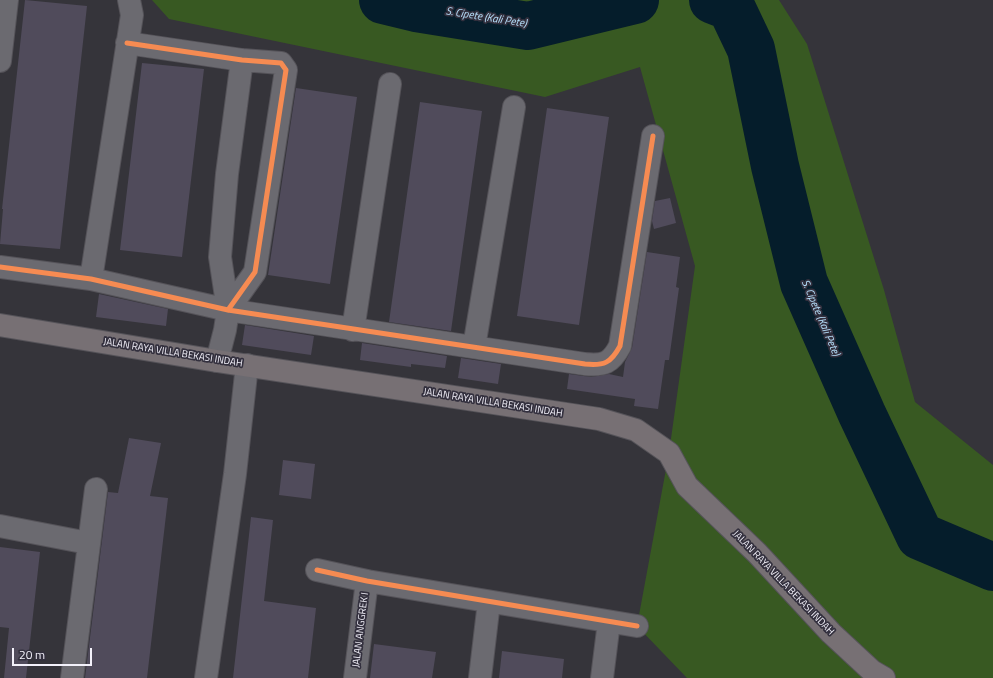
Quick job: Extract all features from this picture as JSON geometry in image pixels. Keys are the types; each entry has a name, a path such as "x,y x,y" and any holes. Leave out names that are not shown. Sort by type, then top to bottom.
{"main road":[{"name":"JALAN RAYA VILLA BEKASI INDAH","path":"0,325 217,361 599,419 636,430 669,453 687,486 757,553 831,633 872,671 884,678"}],"street":[{"path":"0,61 7,0"},
{"path":"91,279 132,15 129,0"},
{"path":"127,43 242,60 281,63 286,70 255,272 228,310"},
{"path":"217,361 225,330 228,310 220,257 227,174 242,60"},
{"path":"353,330 390,84"},
{"path":"474,347 514,107"},
{"path":"0,268 91,279 228,310 353,330 594,365 604,364 614,358 620,346 653,136"},
{"path":"206,678 235,474 247,365"},
{"path":"72,678 96,489"},
{"path":"0,526 88,543"},
{"path":"317,570 367,581 637,626"},
{"name":"JALAN ANGGREK I","path":"354,678 367,581"},
{"path":"480,678 489,602"},
{"path":"602,678 609,622"}],"green space":[{"path":"152,0 383,0 416,8 506,22 391,0 779,0 807,44 884,290 915,402 993,465 993,678 687,678 637,626 669,453 695,266 640,67 545,97 169,19","holes":["756,73 799,258 775,166"]}],"building":[{"path":"25,0 87,6 60,249 0,244 2,209"},
{"path":"142,63 204,69 182,257 120,250"},
{"path":"296,88 357,97 330,284 268,275"},
{"path":"420,102 482,111 451,331 389,322"},
{"path":"547,108 609,117 579,325 517,316"},
{"path":"670,198 676,223 654,229 652,221 655,201"},
{"path":"647,252 680,257 676,287 679,288 669,360 665,360 658,409 634,406 635,399 567,389 569,374 591,377 609,374 623,377 625,362 632,348"},
{"path":"99,294 168,309 166,326 96,317"},
{"path":"245,325 314,336 311,355 242,345"},
{"path":"362,343 447,356 445,368 411,364 411,367 360,360"},
{"path":"461,358 501,364 498,384 458,378"},
{"path":"129,438 161,443 150,496 168,498 147,678 85,678 108,492 118,493"},
{"path":"283,460 315,464 311,499 279,495"},
{"path":"251,517 273,520 264,601 316,608 308,678 233,678"},
{"path":"0,547 40,552 26,678 4,678 9,628 0,627"},
{"path":"374,644 436,652 432,678 370,678"},
{"path":"502,651 564,659 562,678 499,678"}],"waterway":[{"name":"S. Cipete (Kali Pete)","path":"383,0 416,8 528,26 635,0"},
{"name":"S. Cipete (Kali Pete)","path":"713,0 731,7 751,49 775,166 804,283 862,414 920,536 993,567"}],"cycle path":[{"path":"127,43 242,60 281,63 286,70 255,272 228,310"},
{"path":"0,267 91,279 228,310 585,364 602,364 610,360 620,346 653,136"},
{"path":"317,570 367,581 637,626"}]}
